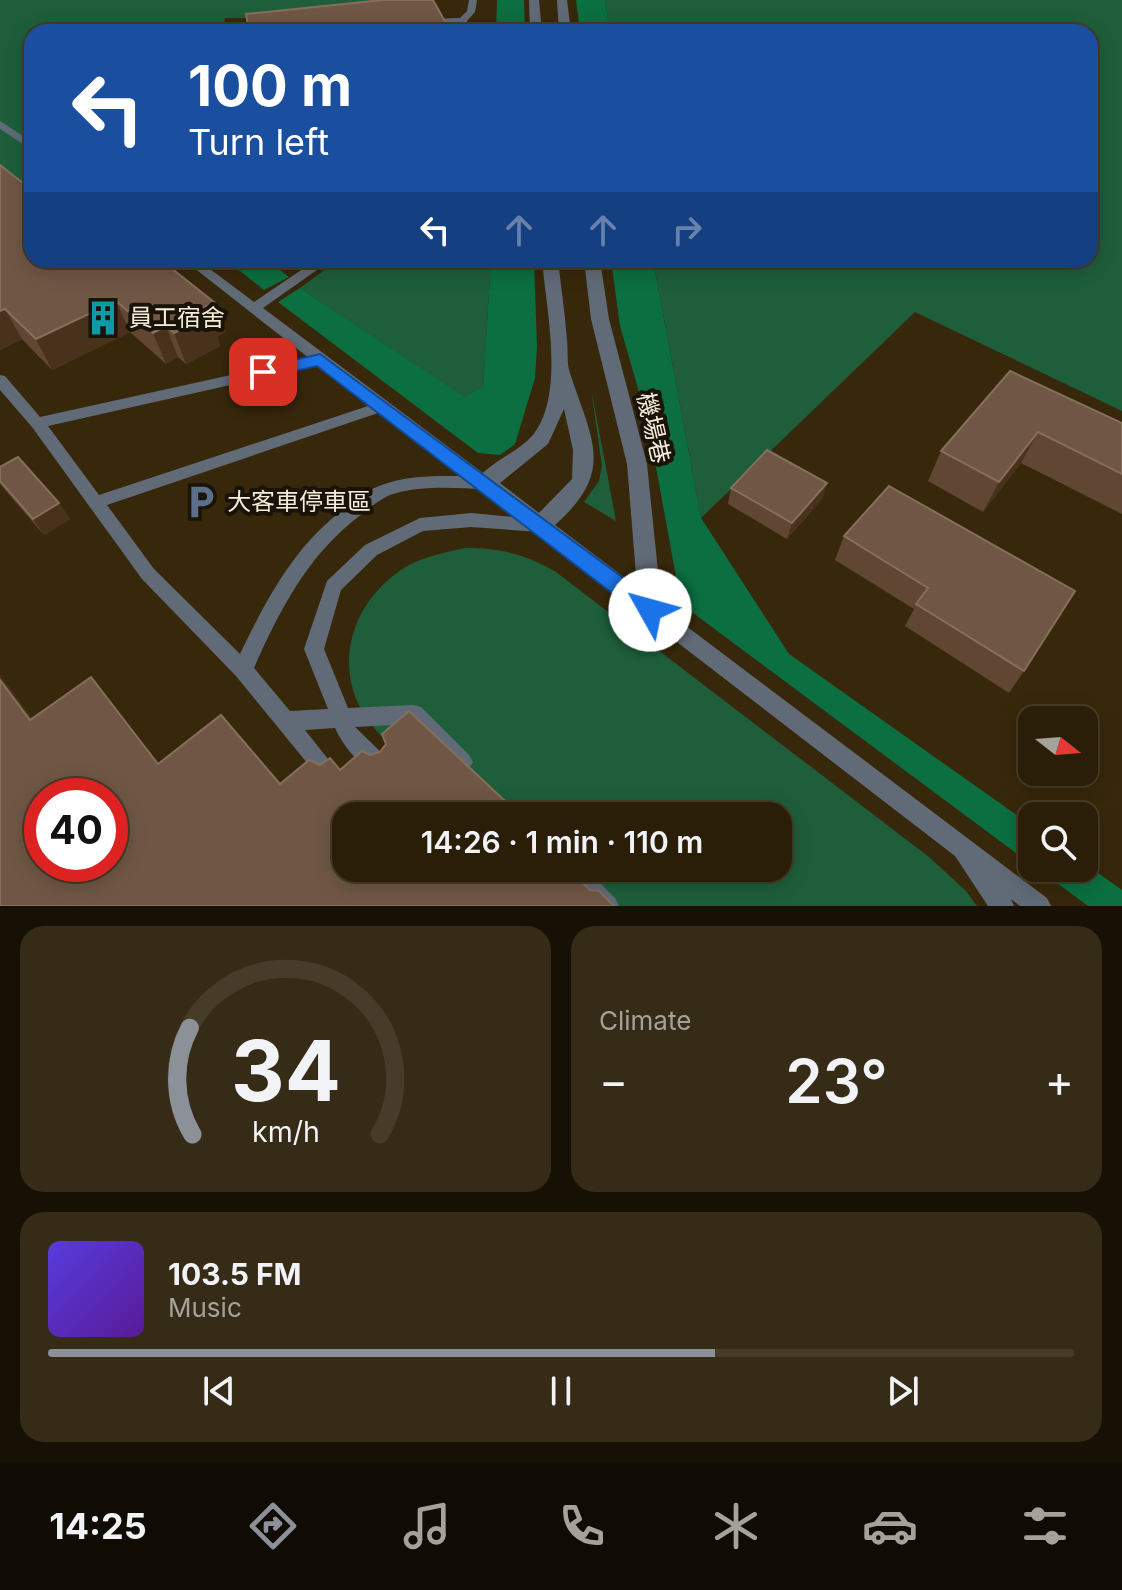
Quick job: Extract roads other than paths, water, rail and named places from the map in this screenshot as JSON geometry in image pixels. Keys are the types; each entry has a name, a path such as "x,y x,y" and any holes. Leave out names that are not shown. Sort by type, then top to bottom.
{"street":[{"path":"534,0 536,24"},
{"path":"562,0 564,24"},
{"path":"540,525 580,488 584,469 583,451 561,369 551,268"},
{"name":"機場巷","path":"593,268 600,319 637,464 650,610"},
{"path":"561,369 546,430 531,448 485,483 650,610"}],"lane":[{"path":"414,23 462,21 471,12 473,0"},
{"path":"0,124 24,141"},
{"path":"200,268 485,483"},
{"path":"253,309 311,268"},
{"path":"37,423 320,360"},
{"path":"0,380 37,423 148,574 243,670 328,773"},
{"path":"96,502 383,406"},
{"path":"243,670 266,618 296,568 334,522 384,490 443,482 485,483"},
{"path":"379,764 349,736 314,649 333,586 371,550 420,525 471,520 540,525"},
{"path":"650,610 1039,906"},
{"path":"288,721 414,714 476,775"},
{"path":"954,839 1002,906"},
{"path":"583,882 607,906"}],"place":[{"name":"員工宿舍","path":"103,318"},
{"name":"大客車停車區","path":"201,502"}]}
